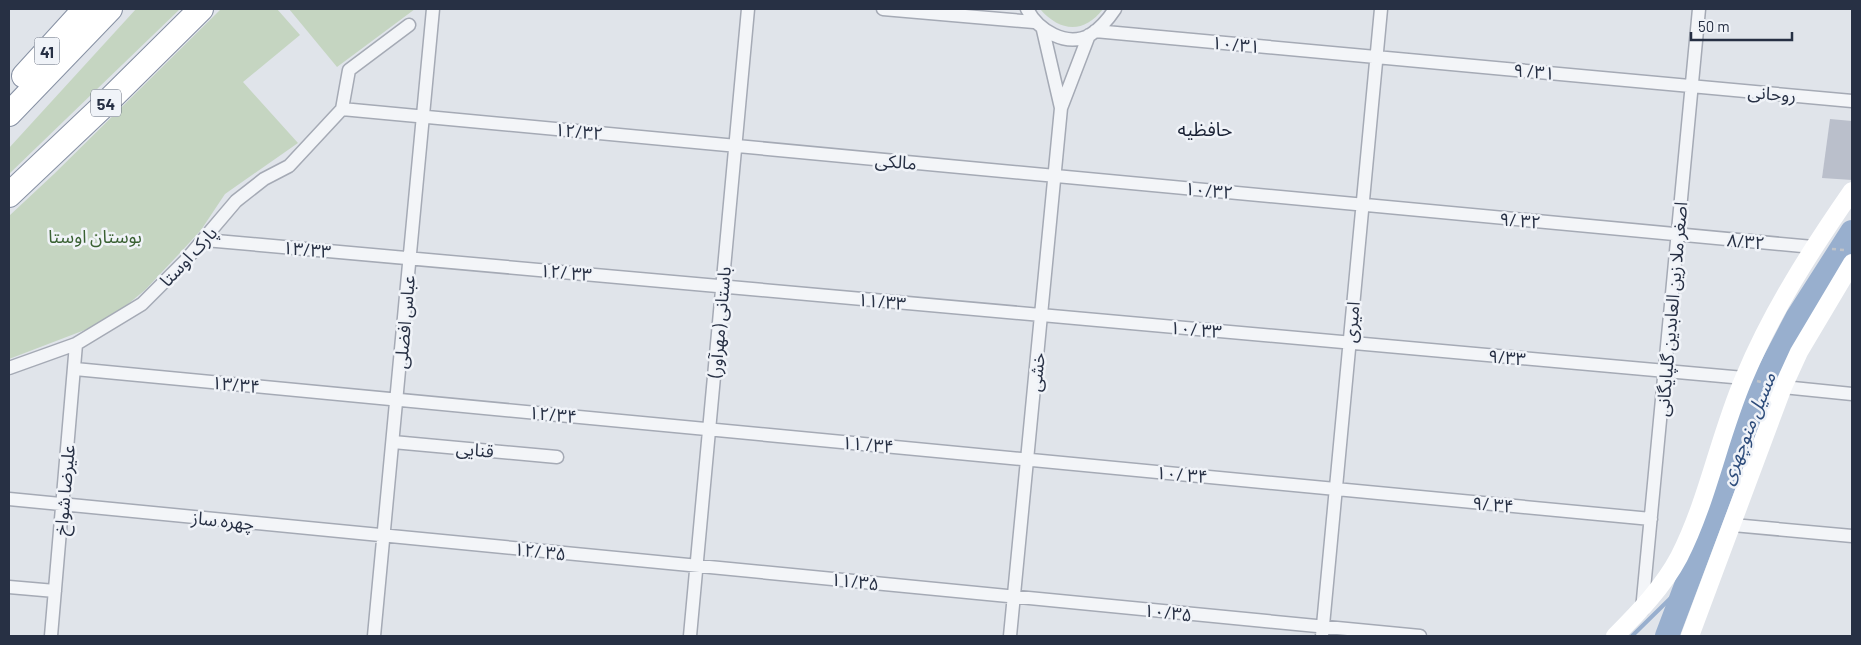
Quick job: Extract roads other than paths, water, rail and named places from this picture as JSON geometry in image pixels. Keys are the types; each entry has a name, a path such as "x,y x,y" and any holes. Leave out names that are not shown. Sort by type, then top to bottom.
{"highway":[{"name":"41","path":"9,93 85,9"},
{"path":"9,114 110,9"},
{"name":"54","path":"9,195 201,9"}],"main road":[{"path":"1615,636 1642,610 1663,583 1683,548 1744,378 1813,247 1852,191"},
{"path":"1690,636 1783,387 1799,352 1852,263"}],"street":[{"name":"عباس افضلی","path":"374,636 433,9"},
{"name":"باستانی (مهرآور)","path":"690,636 748,9"},
{"name":"۱۰/۳۱","path":"883,9 1039,26 1070,39 1092,33 1376,57"},
{"name":"خشی","path":"1028,9 1039,26 1061,108"},
{"path":"1092,33 1115,9"},
{"name":"امیری","path":"1322,632 1381,9"},
{"name":"اصغر ملا زین العابدین گلپایگانی","path":"1642,610 1699,9"},
{"path":"342,108 349,70 409,26"},
{"name":"خشی","path":"1010,636 1056,176 1061,108 1092,33"},
{"name":"۹ /۳۱","path":"1376,57 1692,86"},
{"name":"روحانی","path":"1692,86 1852,101"},
{"name":"۱۲/۳۲","path":"342,108 735,145"},
{"name":"پارک اوستا","path":"9,368 76,344 142,304 205,240 236,201 264,179 289,166 342,108"},
{"name":"مالکی","path":"735,145 1056,176"},
{"name":"۱۰/۳۲","path":"1056,176 1362,205"},
{"name":"۹/ ۳۲","path":"1362,205 1678,234"},
{"name":"۸/۳۲","path":"1678,234 1813,247"},
{"name":"۱۳/۳۳","path":"205,240 410,258"},
{"name":"۱۲/ ۳۳","path":"410,258 722,286"},
{"name":"۱۱/۳۳","path":"722,286 1042,315"},
{"name":"۱۰/ ۳۳","path":"1042,315 1349,343"},
{"name":"۹/۳۳","path":"1349,343 1744,378"},
{"name":"علیرضا شواخ","path":"51,636 76,344"},
{"name":"۱۳/۳۴","path":"75,369 396,400"},
{"path":"1783,387 1852,394"},
{"name":"۱۲/۳۴","path":"396,400 709,429"},
{"name":"۱۱ /۳۴","path":"709,429 1028,460"},
{"name":"قنایی","path":"393,442 557,457"},
{"name":"۱۰/ ۳۴","path":"1028,460 1335,489"},
{"name":"۹/ ۳۴","path":"1335,489 1651,519"},
{"name":"چهره ساز","path":"9,499 384,536"},
{"path":"1733,525 1852,536"},
{"name":"۱۲/ ۳۵","path":"384,536 697,566"},
{"name":"۱۱/۳۵","path":"697,566 1014,597"},
{"path":"9,587 55,591"},
{"name":"۱۰/۳۵","path":"1014,597 1322,632 1420,636"}],"waterway":[{"name":"مسیل منوچهری","path":"1667,636 1761,387 1797,318 1852,232"},
{"path":"1632,636 1685,584"}],"district":[{"name":"حافظیه","path":"1205,128"}],"park label":[{"name":"بوستان اوستا","path":"95,236"}]}
